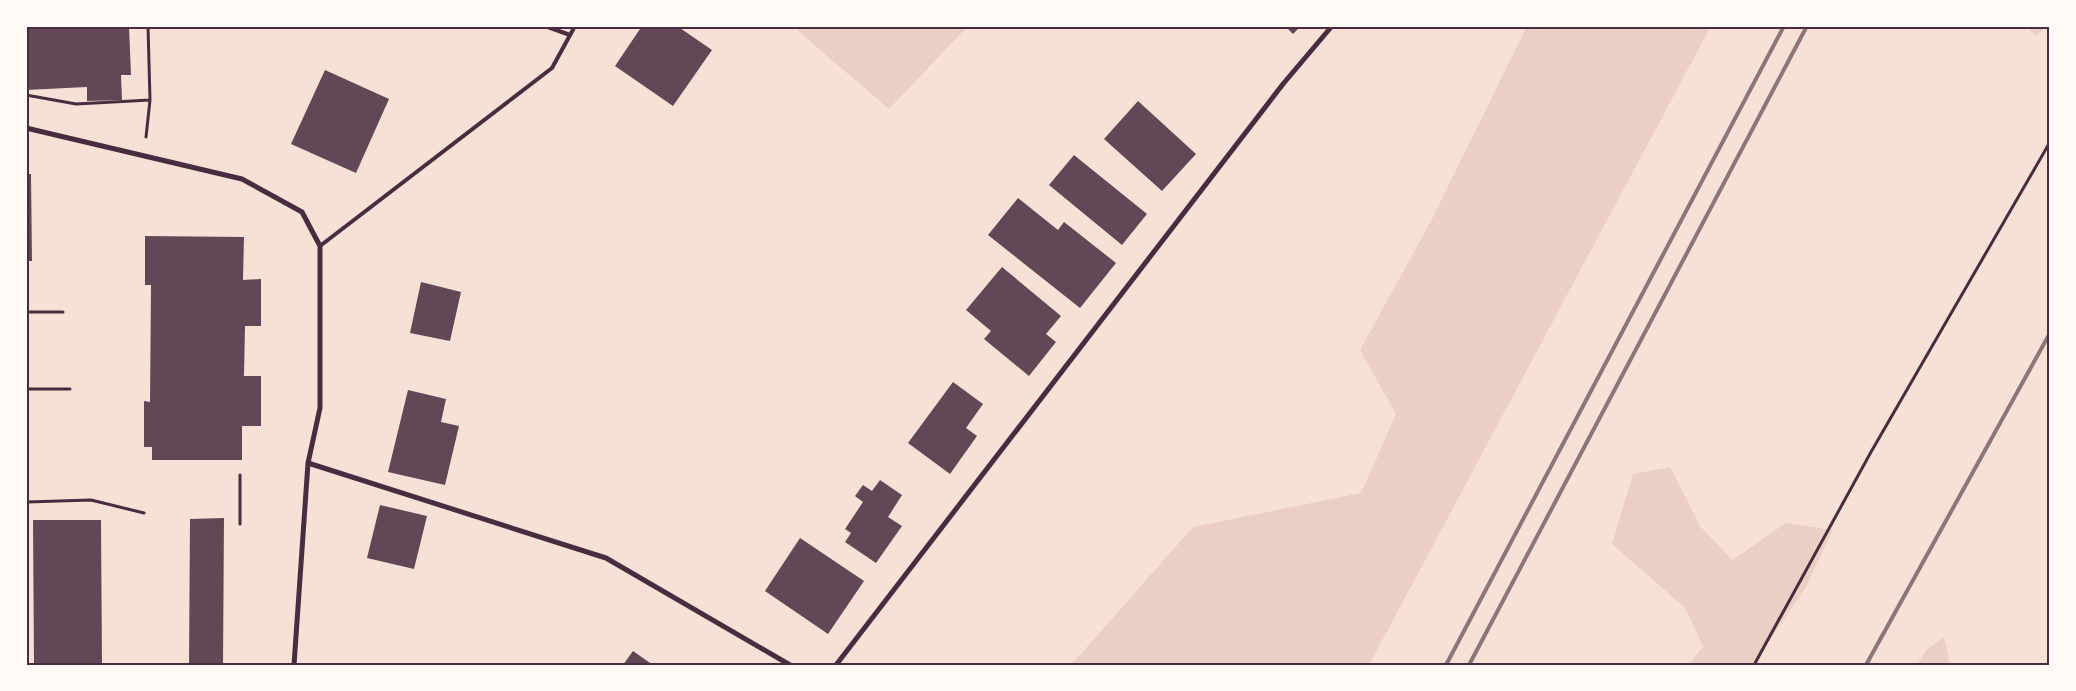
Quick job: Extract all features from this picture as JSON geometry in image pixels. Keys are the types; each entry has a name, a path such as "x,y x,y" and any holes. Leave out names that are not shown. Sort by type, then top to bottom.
{"street":[{"path":"836,665 1283,84 1332,26"},
{"path":"26,128 242,179 302,212 320,246 320,408 308,463 294,665"},
{"path":"308,463 606,558 790,665"}],"lane":[{"path":"545,26 570,35"},
{"path":"320,246 552,68 576,26"}],"path":[{"path":"145,155 150,100 148,26"},
{"path":"26,95 76,104 150,100"},
{"path":"1754,665 1871,452 2050,142"},
{"path":"26,312 63,312"},
{"path":"26,522 26,387 70,389"},
{"path":"240,475 240,524"},
{"path":"27,502 91,500 144,513"}],"shaded area":[{"path":"792,26 968,26 889,109"},
{"path":"1527,26 1711,26 1369,665 1071,665 1193,527 1361,493 1396,414 1360,350 1431,221"},
{"path":"2026,26 2047,26 2036,36"},
{"path":"1670,467 1700,526 1732,560 1786,523 1833,530 1806,587 1753,665 1689,665 1703,646 1685,608 1612,544 1633,474"},
{"path":"1944,637 1950,665 1917,665 1926,650"}],"building":[{"path":"26,26 129,26 131,75 121,75 122,100 87,101 87,87 26,90"},
{"path":"642,26 677,26 712,50 673,106 615,66"},
{"path":"1285,26 1301,26 1293,34"},
{"path":"325,70 389,99 356,173 291,144"},
{"path":"1138,101 1196,154 1162,191 1104,139"},
{"path":"1074,155 1147,214 1122,245 1049,185"},
{"path":"26,174 31,174 32,261 26,261"},
{"path":"1018,198 1058,230 1064,222 1116,263 1080,308 988,235"},
{"path":"145,236 244,237 243,280 261,279 261,326 245,326 244,376 261,376 261,426 242,426 242,460 152,460 152,447 144,447 144,401 150,402 151,285 145,285"},
{"path":"1002,267 1061,316 1046,334 1056,342 1029,376 984,339 991,331 966,310"},
{"path":"421,282 461,292 450,341 410,333"},
{"path":"953,382 983,404 966,428 977,436 950,474 908,443"},
{"path":"408,390 446,399 441,422 459,426 445,485 388,472"},
{"path":"880,480 902,495 888,517 902,526 876,563 845,542 851,533 845,529 863,502 855,496 863,485 872,491"},
{"path":"380,505 427,516 414,569 367,558"},
{"path":"224,518 223,665 189,665 190,519"},
{"path":"33,520 101,520 102,665 34,665"},
{"path":"800,538 864,581 828,634 765,591"},
{"path":"633,651 653,665 623,665"}],"railway":[{"path":"1446,665 1784,26"},
{"path":"1469,665 1807,26"},
{"path":"1866,665 2050,333"}]}
